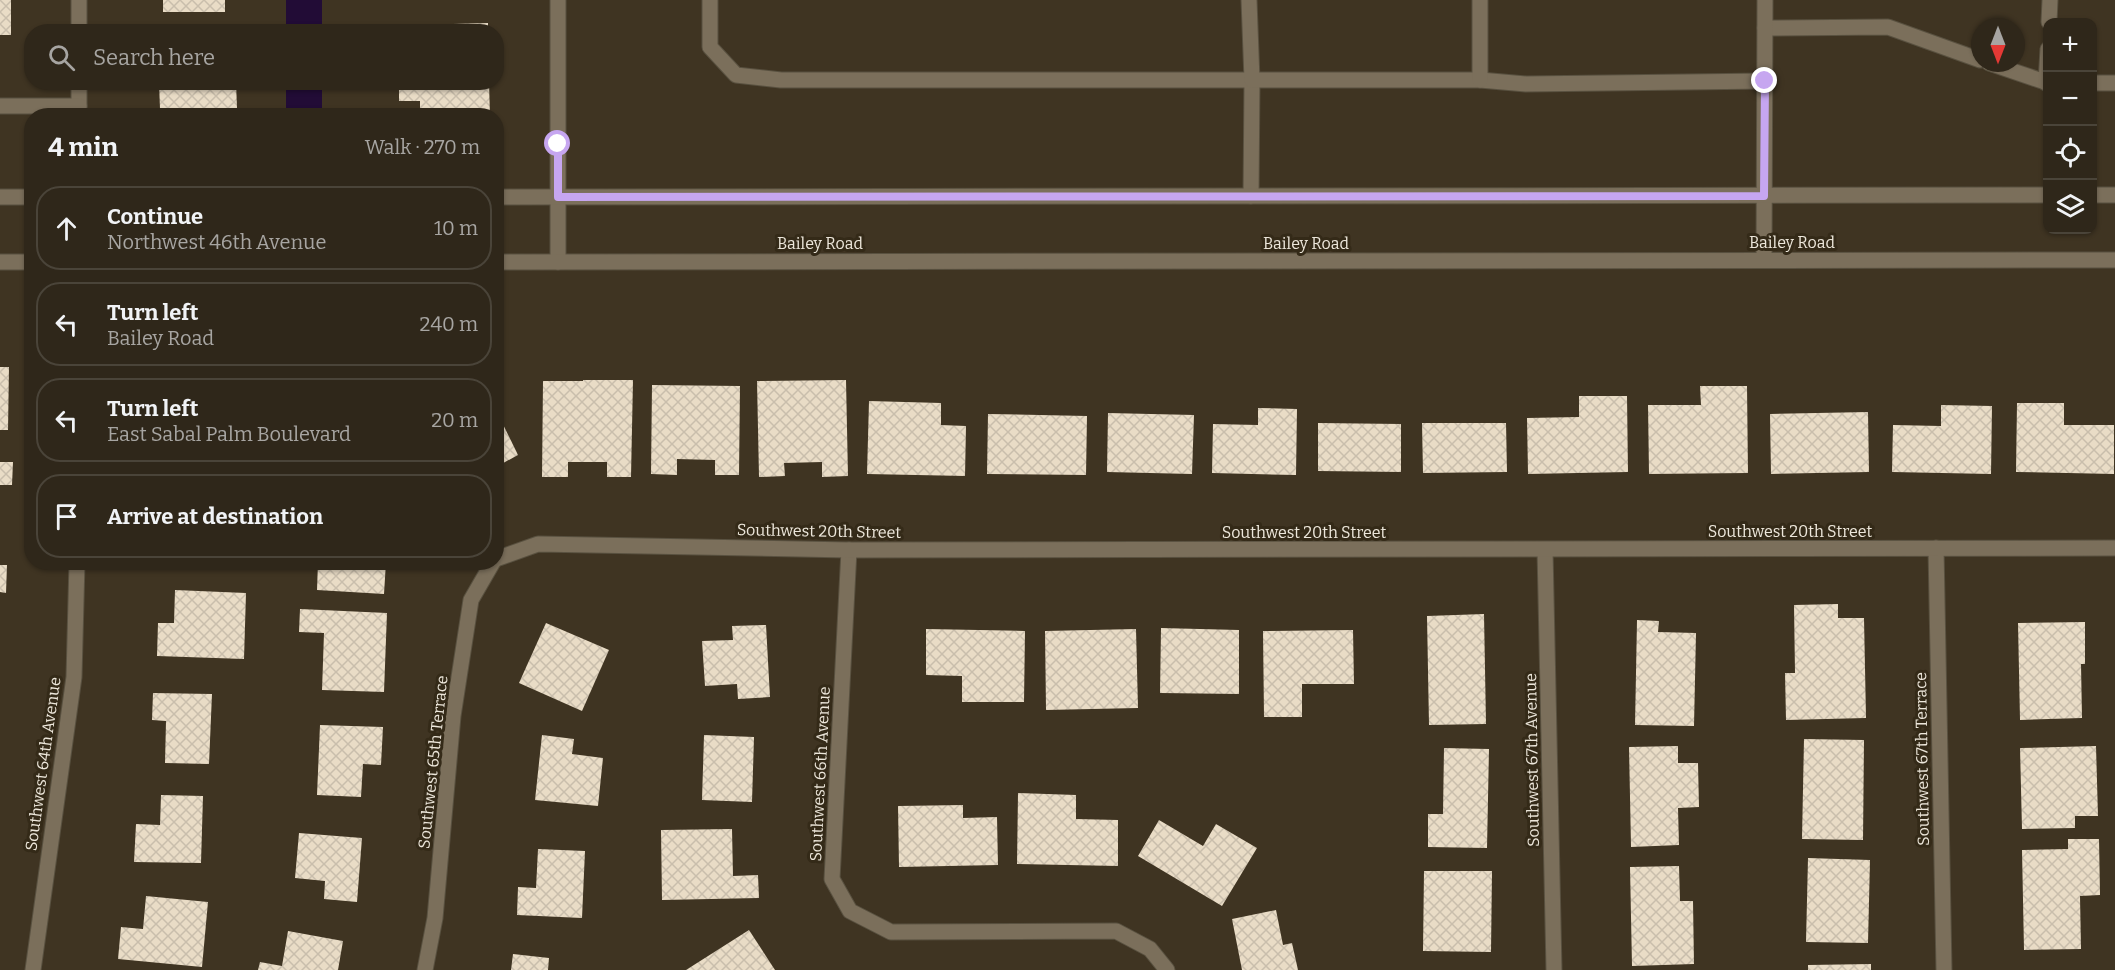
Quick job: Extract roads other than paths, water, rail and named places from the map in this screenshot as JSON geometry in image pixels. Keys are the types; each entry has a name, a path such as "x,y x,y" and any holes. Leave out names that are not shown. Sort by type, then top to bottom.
{"street":[{"path":"79,0 79,24"},
{"path":"558,0 558,262"},
{"path":"710,0 710,47 736,75 781,80 1480,80 1527,84 1765,81"},
{"path":"1249,0 1251,196"},
{"path":"1480,0 1480,80"},
{"path":"1764,260 1765,0"},
{"path":"2049,18 2050,0"},
{"path":"1765,28 1888,27 1971,57"},
{"path":"2015,72 2043,82"},
{"path":"2097,83 2115,83"},
{"path":"79,90 79,108"},
{"path":"0,106 32,108"},
{"path":"504,197 2043,195"},
{"path":"2097,195 2115,195"},
{"path":"0,197 24,197"},
{"name":"Bailey Road","path":"504,262 2115,260"},
{"path":"0,262 24,262"},
{"name":"Southwest 20th Street","path":"504,556 538,544 849,550 2115,548"},
{"name":"Southwest 67th Terrace","path":"1936,548 1944,970"},
{"name":"Southwest 66th Avenue","path":"849,550 832,879 850,911 891,932 1116,931 1150,949 1167,970"},
{"name":"Southwest 67th Avenue","path":"1545,550 1554,970"},
{"name":"Southwest 64th Avenue","path":"33,970 74,676 77,570"},
{"name":"Southwest 65th Terrace","path":"425,970 435,918 453,716 471,600 488,570"}],"waterway":[{"path":"304,0 304,24"},
{"path":"304,90 304,108"}]}
